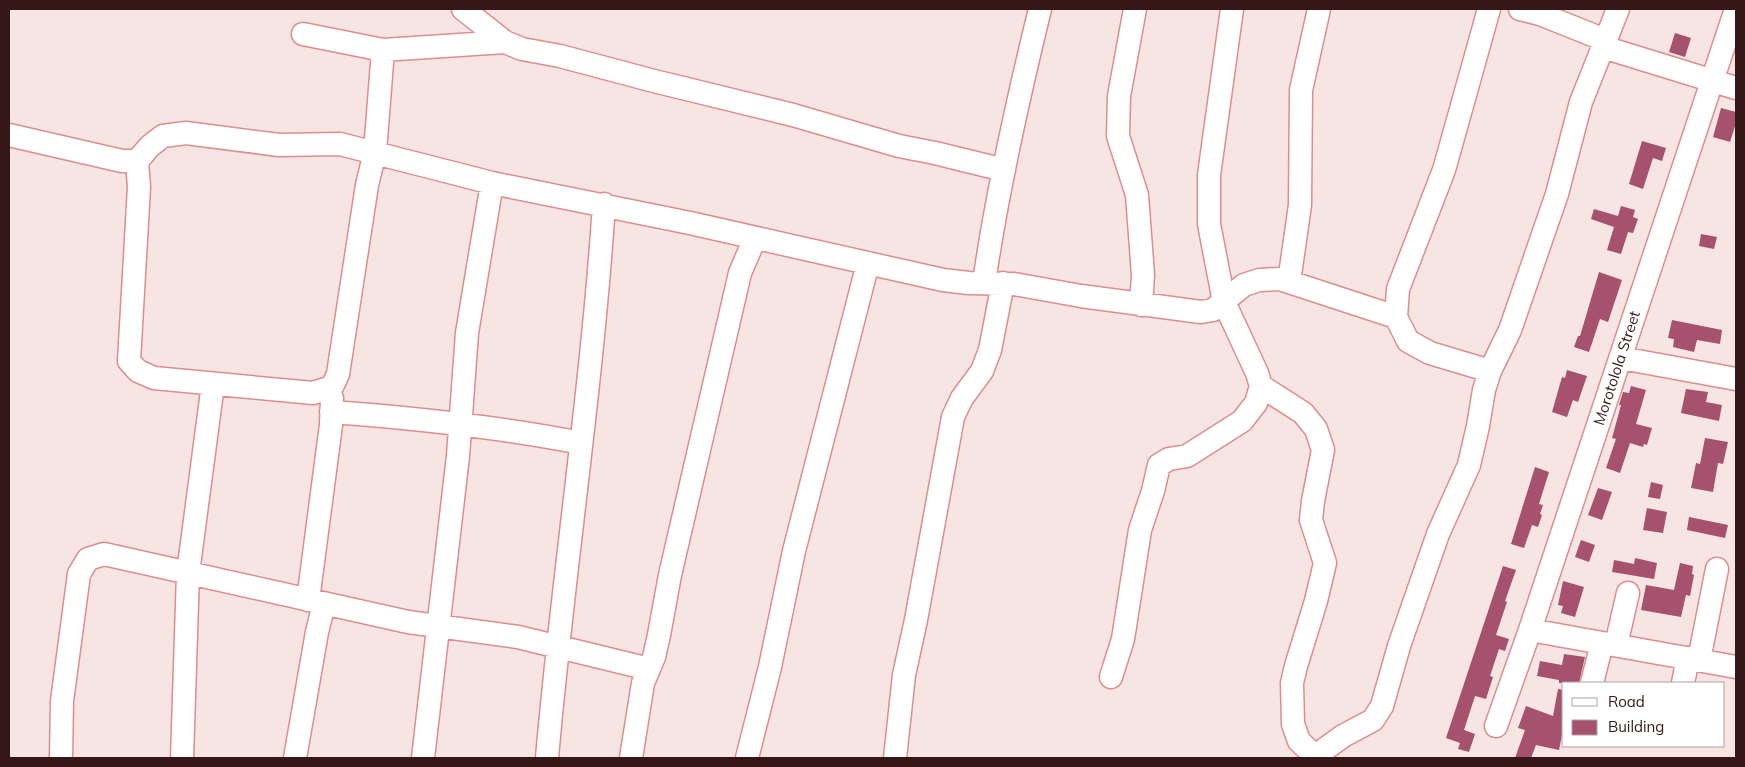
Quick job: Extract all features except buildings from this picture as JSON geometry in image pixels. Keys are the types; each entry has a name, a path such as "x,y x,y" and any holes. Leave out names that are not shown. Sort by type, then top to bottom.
{"street":[{"path":"463,9 505,42 522,49 560,56 793,115 899,146 1004,170"},
{"path":"895,758 904,675 916,620 953,417 962,398 982,371 990,350 994,283 989,248 1016,109 1040,9"},
{"path":"1135,9 1119,96 1118,136 1137,195 1142,275 1141,305"},
{"path":"1232,9 1209,175 1209,224 1224,302 1262,386 1303,413 1316,429 1322,450 1311,520 1325,563 1292,682 1293,724 1299,741 1317,758 1325,749 1344,736 1373,720 1382,706 1399,646 1438,534 1469,465 1484,390 1490,371 1510,330 1557,194 1581,102 1618,9"},
{"path":"1289,282 1300,205 1301,90 1319,9"},
{"path":"1489,9 1444,170 1398,289 1396,317 1408,341 1430,353 1490,371"},
{"path":"1520,9 1540,14 1604,44 1736,88"},
{"name":"Morotolola Street","path":"1496,726 1530,630 1736,9"},
{"path":"303,34 384,50 505,42"},
{"path":"295,758 317,632 316,602 332,425 332,387 338,374 367,185 375,152 384,50"},
{"path":"332,387 313,393 154,378 138,371 129,361 139,187 137,161 150,146 164,136 186,133 279,145 340,144 492,183 604,204 943,280 1014,284 1141,305 1201,312 1213,310 1239,288 1259,280 1280,279 1396,317"},
{"path":"9,135 122,161 137,161"},
{"path":"422,758 460,424 467,333 492,183"},
{"path":"547,758 557,646 599,275 604,204"},
{"path":"631,758 643,684 659,636 670,575 740,273 755,238"},
{"path":"747,758 770,667 794,551 868,263"},
{"path":"1621,358 1736,379"},
{"path":"182,758 188,573 213,384"},
{"path":"1111,677 1123,639 1140,530 1153,491 1158,465 1169,459 1187,456 1242,422 1256,403 1262,386"},
{"path":"332,412 403,417 460,424 529,433 581,443"},
{"path":"61,758 62,701 78,574 88,559 104,554 408,622 518,637 649,669"},
{"path":"1684,682 1694,659 1717,569"},
{"path":"1592,682 1628,593"},
{"path":"1530,630 1736,667"}]}
